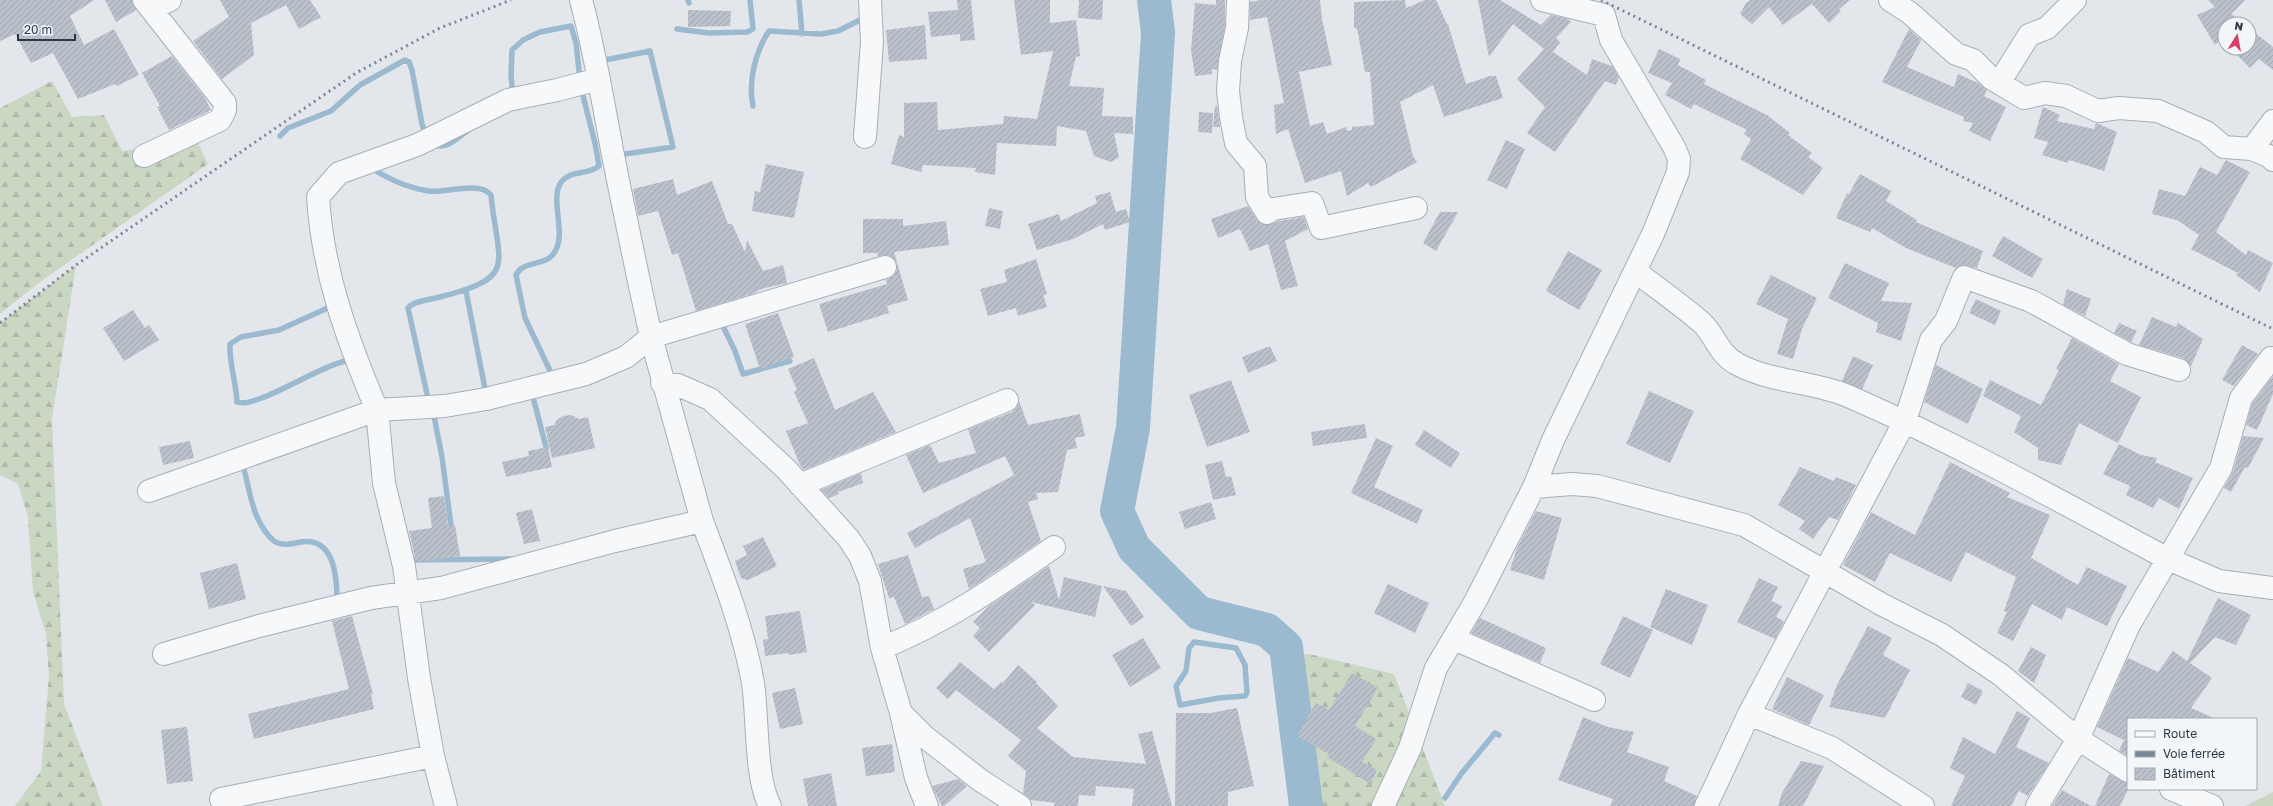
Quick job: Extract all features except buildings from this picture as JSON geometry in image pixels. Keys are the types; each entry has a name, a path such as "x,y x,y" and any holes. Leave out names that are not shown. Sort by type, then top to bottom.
{"street":[{"path":"582,0 651,337 662,383 702,521 739,623 746,651 753,684 762,783 770,806"},
{"path":"865,137 872,42 870,0"},
{"path":"1238,0 1237,28 1230,61 1228,91 1231,117 1236,143 1255,166 1257,197 1267,213 1273,209 1312,203 1321,228 1416,208"},
{"path":"1383,806 1410,748 1436,668 1454,639 1534,487 1553,440 1635,271 1675,183 1679,159 1611,40 1604,15 1542,0"},
{"path":"1890,0 1910,13 1956,54 1972,60 1991,78 2024,98 2045,93 2066,96 2098,111 2119,108 2158,111 2206,132 2224,147 2252,149 2271,157 2273,160"},
{"path":"1999,83 2029,36 2047,28 2075,0"},
{"path":"144,156 220,120 225,110 225,103 155,3"},
{"path":"446,806 433,756 419,678 408,594 398,538 384,483 377,410 342,322 333,292 320,226 318,197 339,173 431,138 508,100 557,90 599,78"},
{"path":"2252,149 2273,121"},
{"path":"149,491 377,410 445,406 486,399 586,374 626,357 651,337 885,267"},
{"path":"1635,271 1702,322 1724,354 1737,365 1759,374 1828,388 1905,421 2168,559 2219,581 2273,588"},
{"path":"1706,806 1749,714 1826,574 1905,421 1931,340 1946,321 1964,278 2031,301 2126,354 2179,370"},
{"path":"2037,806 2078,739 2130,625 2221,468 2241,398 2271,358 2273,360"},
{"path":"662,383 678,385 710,399 765,448 849,539 860,556 870,581 875,600 882,648 901,713 916,778 927,806"},
{"path":"800,485 1007,400"},
{"path":"1534,487 1572,484 1598,486 1728,520 1753,530 1826,574 1942,635 2001,675 2078,739 2127,770"},
{"path":"164,654 259,626 310,613 371,598 408,594 441,588 615,541 702,521"},
{"path":"882,648 946,619 985,595 1054,547"},
{"path":"1454,639 1594,700"},
{"path":"901,713 925,737 980,780 1020,806"},
{"path":"1749,714 1832,748 1923,806"},
{"path":"221,799 433,756"},
{"path":"2174,790 2212,806"}],"green space":[{"path":"52,81 72,117 104,115 122,151 198,143 208,164 40,282 0,314 0,108"},
{"path":"76,265 52,419 64,704 103,806 15,806 41,771 49,676 46,634 33,592 28,517 18,484 0,475 0,323"},
{"path":"1309,654 1394,674 1445,806 1302,806 1288,754 1277,657"},
{"path":"2273,792 2273,806 2245,806"}],"waterway":[{"path":"677,29 709,33 747,32 753,29 750,0"},
{"path":"799,0 802,34"},
{"path":"1154,0 1158,33 1133,428 1117,511 1134,548 1199,613 1267,630 1286,647 1306,806"},
{"path":"753,106 751,87 754,67 760,48 769,31 821,34 838,31 864,18"},
{"path":"513,95 511,76 512,50 523,40 540,32 571,26 576,43 580,80"},
{"path":"600,61 650,51 673,147 618,155"},
{"path":"280,136 288,128 331,111 360,85 405,60 409,62 412,70 422,124 426,135"},
{"path":"553,377 525,318 516,275 519,270 524,267 550,257 558,245 559,226 557,197 558,188 562,181 570,175 590,171 599,166 595,143 581,88"},
{"path":"433,143 442,146 446,145 466,132"},
{"path":"371,168 398,182 421,190 435,191 478,188 491,195 499,254 498,266 492,275 481,283 463,290 417,302 408,308 429,403"},
{"path":"466,291 486,394"},
{"path":"332,306 279,330 241,337 230,344 237,402 247,402 260,399 324,369 351,360"},
{"path":"720,320 735,351 743,374 790,361"},
{"path":"533,397 546,447"},
{"path":"433,411 442,457 452,533"},
{"path":"242,462 252,504 260,524 266,533 274,541 280,544 312,542 321,546 327,552 334,570 337,600"},
{"path":"406,560 514,559"},
{"path":"1194,642 1236,648 1245,665 1247,693 1245,696 1219,698 1180,705 1176,686 1186,671 1189,648 1194,642"},
{"path":"1445,798 1461,774 1495,733 1499,735"}],"railway":[{"path":"0,323 76,265 356,73 440,28 511,0"},
{"path":"1601,0 2273,329"}]}
